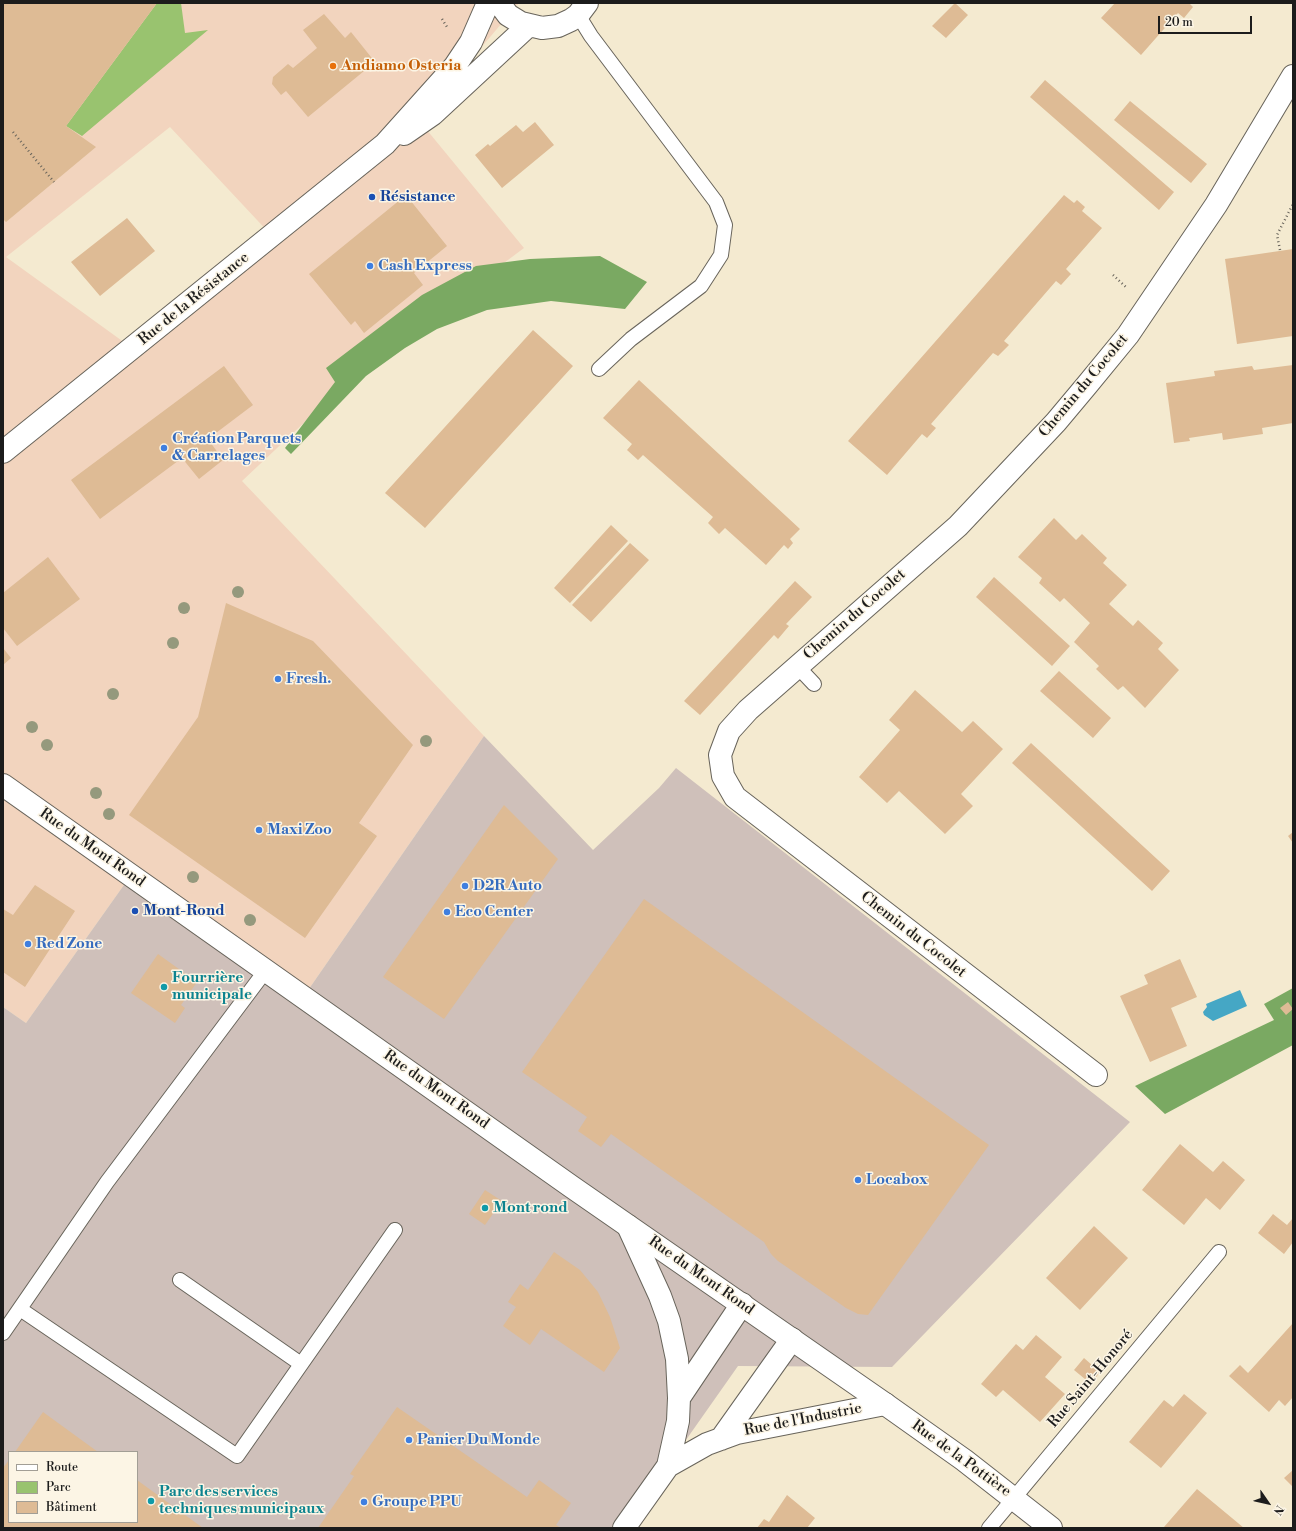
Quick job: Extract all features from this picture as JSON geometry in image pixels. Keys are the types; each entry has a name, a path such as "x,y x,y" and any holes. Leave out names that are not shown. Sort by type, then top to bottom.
{"street":[{"name":"Rue de la Résistance","path":"3,452 385,144 459,60 478,30 488,3"},
{"path":"499,3 514,19 528,26 550,28 564,23 582,9"},
{"name":"Rue de la Résistance","path":"385,144 416,127 433,114 528,26"},
{"name":"Chemin du Cocolet","path":"1096,1075 735,797 722,776 720,754 729,731 748,710 958,526 1056,422 1128,335 1216,205 1293,76"},
{"name":"Rue du Mont Rond","path":"3,785 628,1226 878,1398"},
{"name":"Rue de l'Industrie","path":"624,1528 668,1466 678,1421 679,1398 677,1359 669,1321 660,1296 628,1226"},
{"path":"679,1398 742,1304"},
{"name":"Rue de l'Industrie","path":"721,1439 792,1339"},
{"name":"Rue de l'Industrie","path":"668,1466 691,1452 721,1439 755,1428 878,1398"},
{"name":"Rue de la Pottière","path":"878,1398 1014,1498 1050,1528"}],"lane":[{"path":"582,9 716,202 725,225 721,255 701,286 631,339 599,369"},
{"path":"797,666 814,684"},
{"path":"3,1333 107,1182 266,970"},
{"path":"20,1309 237,1456 395,1230"},
{"name":"Rue Saint-Honoré","path":"989,1528 1219,1252"},
{"path":"180,1280 301,1364"}],"path":[{"path":"13,132 54,182"},
{"path":"1280,250 1277,235 1293,204"},
{"path":"1113,275 1127,288"}],"shaded area":[{"path":"3,3 519,3 445,90 417,118 524,248 358,372 242,481 484,736 304,996 131,875 26,1023 3,1007","holes":["170,127 272,236 132,348 6,257"]},
{"path":"484,736 593,850 659,788 676,768 1130,1122 892,1367 738,1366 624,1528 3,1528 3,1007 26,1023 131,875 304,996"}],"green space":[{"path":"157,3 181,3 185,33 208,30 82,136 66,126"},
{"path":"600,256 647,282 625,309 551,301 487,310 437,329 405,348 366,376 291,454 285,448 335,382 326,368 422,295 476,266 530,259"},
{"path":"1293,988 1293,1045 1165,1114 1135,1086 1274,1020 1264,1004"}],"water":[{"path":"1240,990 1247,1006 1213,1021 1204,1015 1203,1012 1207,1007 1206,1004"}],"building":[{"path":"3,3 157,3 66,126 96,147 6,222 3,219"},
{"path":"955,3 968,15 946,38 932,26"},
{"path":"1115,3 1189,3 1193,7 1184,18 1178,13 1141,55 1101,18"},
{"name":"Andiamo Osteria","path":"324,14 345,38 351,32 375,62 308,117 286,91 281,95 272,84 273,77 288,64 293,68 317,48 303,30"},
{"path":"1045,80 1174,192 1159,210 1030,97"},
{"path":"1130,101 1207,164 1191,183 1114,120"},
{"path":"535,122 554,145 502,188 475,155 488,144 490,146 516,125 523,132"},
{"name":"Cash Express","path":"406,195 447,246 414,273 423,285 364,333 355,321 351,325 309,274"},
{"path":"1064,195 1074,203 1077,200 1085,207 1082,211 1102,228 1066,269 1071,274 1061,285 1056,281 1004,341 1009,345 998,356 993,353 931,424 936,428 927,438 922,434 887,475 848,441"},
{"path":"127,218 155,251 100,296 71,262"},
{"path":"1293,249 1293,336 1237,344 1225,259"},
{"path":"533,330 573,366 425,528 385,493"},
{"path":"1293,365 1293,423 1262,428 1263,434 1223,440 1222,433 1189,438 1190,441 1174,443 1166,383 1215,376 1214,371 1252,366 1254,370"},
{"name":"Création Parquets & Carrelages","path":"224,366 253,405 208,439 223,460 199,479 182,458 100,519 71,480"},
{"path":"639,380 800,529 790,539 793,543 788,549 784,545 766,565 725,528 719,534 708,523 713,517 643,455 638,460 627,450 632,444 603,418"},
{"path":"1054,518 1076,540 1082,534 1107,558 1103,563 1127,585 1109,604 1133,626 1138,620 1163,643 1158,649 1179,670 1145,708 1123,686 1118,690 1096,669 1099,666 1074,642 1090,623 1064,598 1060,602 1039,583 1042,578 1018,557"},
{"path":"611,525 628,541 570,603 554,588"},
{"path":"630,543 649,560 591,622 572,605"},
{"path":"48,557 80,599 17,646 3,628 3,593"},
{"path":"994,577 1070,646 1052,666 976,597"},
{"path":"795,581 812,597 786,624 789,626 778,639 774,635 700,715 684,701"},
{"path":"226,603 313,641 413,745 359,823 377,836 305,938 129,815 198,717"},
{"path":"3,648 11,658 3,665"},
{"path":"1059,671 1111,718 1093,738 1040,691"},
{"path":"915,690 962,732 973,721 1003,749 961,794 973,806 945,834 899,791 887,803 859,777 900,730 889,720"},
{"path":"1031,743 1170,871 1152,891 1012,763"},
{"path":"504,805 558,859 444,1019 383,977"},
{"path":"1293,832 1293,843 1288,836"},
{"name":"Red Zone","path":"35,885 75,911 25,987 3,972 3,909 13,915"},
{"path":"644,899 989,1145 868,1315 858,1314 846,1308 778,1261 771,1254 764,1242 611,1134 601,1147 578,1131 587,1117 522,1072"},
{"name":"Fourrière municipale","path":"158,954 197,982 181,1005 185,1008 175,1023 131,993"},
{"path":"1180,959 1197,997 1171,1008 1187,1046 1150,1062 1120,996 1148,984 1144,975"},
{"path":"1288,1002 1293,1009 1286,1015 1280,1008"},
{"path":"1180,1144 1213,1172 1223,1161 1245,1180 1220,1210 1206,1198 1184,1225 1142,1190"},
{"name":"Mont rond","path":"485,1190 502,1201 485,1225 469,1214"},
{"path":"1273,1214 1287,1225 1293,1218 1293,1242 1284,1254 1258,1233"},
{"path":"1094,1226 1128,1258 1080,1310 1046,1278"},
{"path":"554,1252 580,1270 598,1292 610,1317 620,1348 604,1372 541,1329 530,1345 503,1326 516,1307 508,1302 520,1284 528,1290"},
{"path":"1293,1323 1293,1397 1285,1406 1279,1400 1269,1412 1229,1376 1240,1365 1248,1373"},
{"path":"1036,1335 1062,1357 1045,1377 1065,1394 1040,1422 1003,1390 996,1397 981,1384 1016,1344 1023,1350"},
{"path":"1084,1358 1100,1372 1091,1384 1074,1370"},
{"path":"1184,1394 1207,1413 1161,1468 1129,1442 1164,1400 1173,1407"},
{"name":"Panier Du Monde","path":"397,1407 527,1497 539,1480 571,1503 556,1525 561,1528 318,1528 354,1476 350,1474"},
{"path":"43,1412 97,1451 16,1451"},
{"name":"Parc des services techniques municipaux","path":"8,1461 8,1523 138,1523 138,1481 203,1528 3,1528 3,1468"},
{"path":"1293,1470 1293,1487 1284,1478"},
{"path":"1197,1489 1244,1528 1164,1527"},
{"path":"787,1495 815,1518 807,1528 757,1528 764,1519 769,1522"}],"place":[{"name":"Andiamo Osteria","path":"333,66"},
{"name":"Résistance","path":"372,197"},
{"name":"Cash Express","path":"370,266"},
{"name":"Création Parquets & Carrelages","path":"164,448"},
{"name":"Fresh.","path":"278,679"},
{"name":"Maxi Zoo","path":"259,830"},
{"name":"D2R Auto","path":"465,886"},
{"name":"Mont-Rond","path":"135,911"},
{"name":"Eco Center","path":"447,912"},
{"name":"Red Zone","path":"28,944"},
{"name":"Fourrière municipale","path":"164,987"},
{"name":"Locabox","path":"858,1180"},
{"name":"Mont rond","path":"485,1208"},
{"name":"Panier Du Monde","path":"409,1440"},
{"name":"Parc des services techniques municipaux","path":"151,1501"},
{"name":"Groupe PPU","path":"364,1502"}]}
